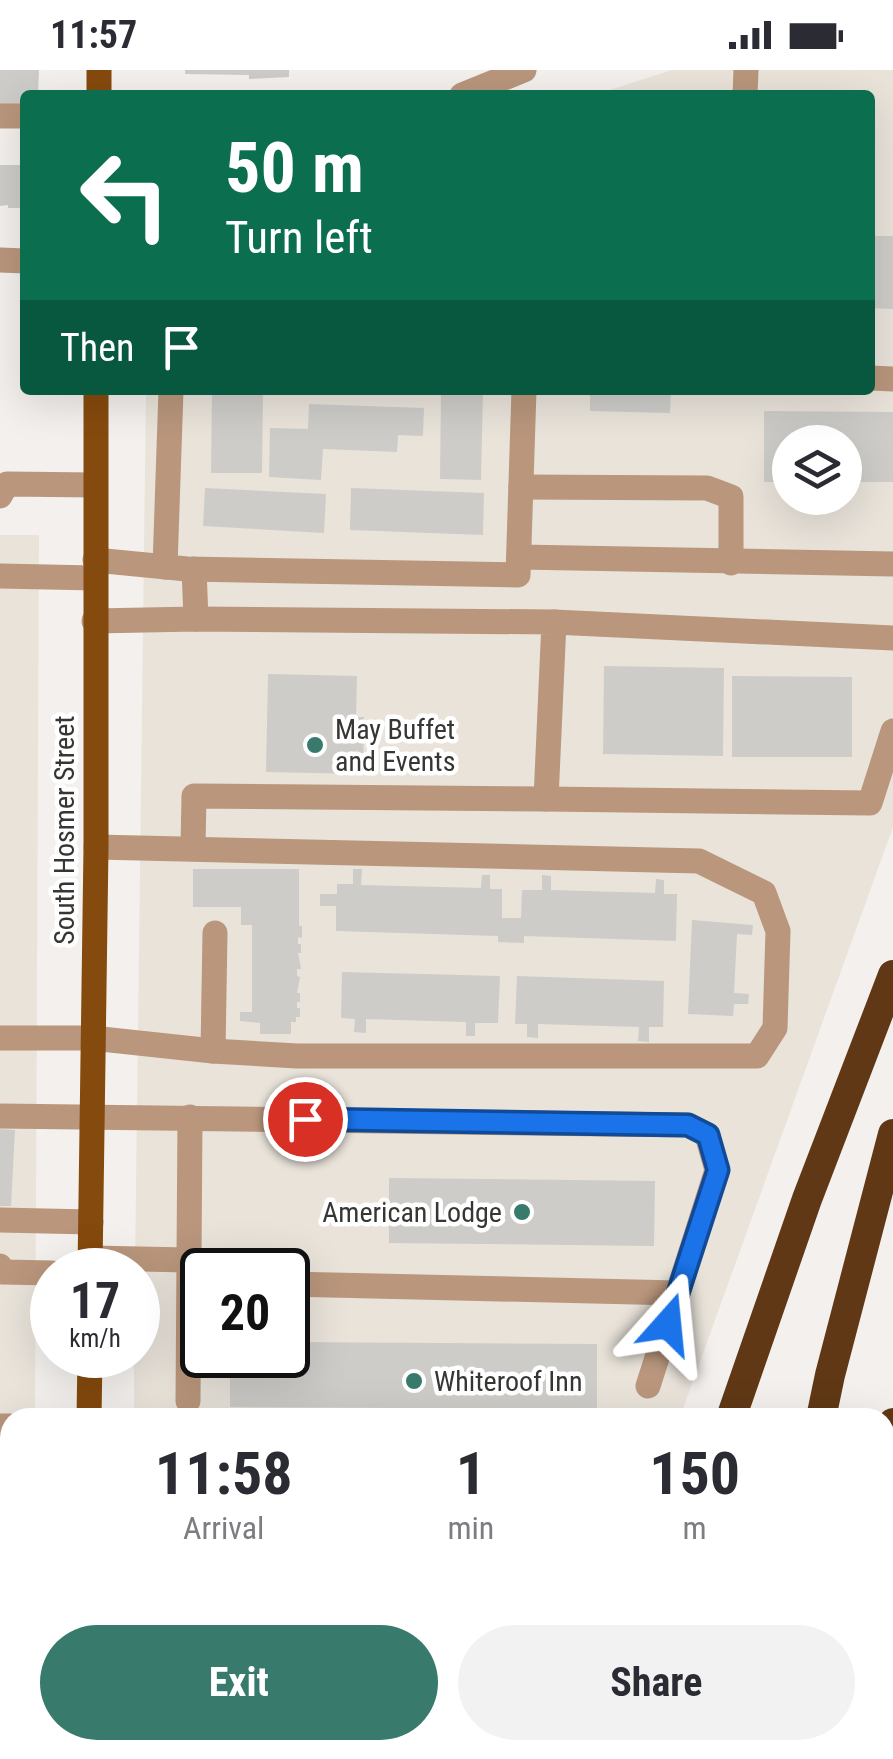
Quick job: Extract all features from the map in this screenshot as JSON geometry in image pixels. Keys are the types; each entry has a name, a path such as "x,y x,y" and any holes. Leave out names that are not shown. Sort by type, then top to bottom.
{"highway":[{"path":"735,1408 807,1200 893,975"},
{"path":"824,1408 893,1134"}],"main road":[{"name":"South Hosmer Street","path":"90,1248 96,847 96,395"},
{"path":"90,1378 90,1408"}],"street":[{"path":"480,90 512,81"},
{"path":"165,567 171,395"},
{"path":"0,576 165,567 518,575 524,395"},
{"path":"0,496 7,484 95,486"},
{"path":"521,488 707,488 731,497 731,562"},
{"path":"519,557 893,564"},
{"path":"194,569 196,619"},
{"path":"94,621 554,622 893,638"},
{"path":"546,799 554,622"},
{"path":"193,848 194,796 870,804 893,731"},
{"path":"0,1038 92,1038 297,1056 756,1056 775,1028 778,931 764,893 699,861 96,847"},
{"path":"213,1051 215,933"},
{"path":"0,1116 688,1125 708,1135 718,1170 648,1386"},
{"path":"190,1117 192,1248"},
{"path":"0,1220 90,1222"},
{"path":"0,1266 3,1272 30,1273"},
{"path":"310,1285 678,1294"},
{"path":"188,1402 189,1378"}],"shaded area":[{"path":"672,70 893,70 893,827 683,1408 134,1408 134,1378 160,1378 160,1248 135,1248 146,395 875,395 875,90 610,90"},
{"path":"0,535 39,535 36,1248 30,1248 30,1378 35,1378 35,1408 0,1408"}],"building":[{"path":"0,70 39,70 38,90 20,90 20,104 0,104"},
{"path":"185,70 289,70 289,77 249,79 249,75 185,74"},
{"path":"0,165 20,165 20,208 0,206"},
{"path":"875,236 893,236 893,309 875,308"},
{"path":"212,395 263,395 262,473 211,473"},
{"path":"441,395 483,395 481,480 440,479"},
{"path":"590,395 671,395 670,413 590,411"},
{"path":"309,404 424,408 423,436 398,435 397,452 323,449 321,480 269,477 270,428 308,429"},
{"path":"764,411 893,412 893,482 862,482 862,425 772,425 772,482 764,482"},
{"path":"205,488 326,494 324,533 203,526"},
{"path":"351,488 484,493 483,535 350,530"},
{"path":"604,666 724,668 723,756 603,754"},
{"name":"May Buffet and Events","path":"268,674 357,676 356,717 364,717 363,774 266,772"},
{"path":"732,676 852,677 852,757 732,757"},
{"path":"193,869 299,869 300,1017 291,1022 291,1034 260,1034 260,1023 240,1021 240,1012 252,1012 252,925 241,925 241,907 193,907"},
{"path":"353,869 362,869 361,885 481,888 482,875 490,875 490,889 502,889 502,918 521,918 522,890 542,890 542,875 551,876 551,890 655,893 656,879 664,880 664,894 677,894 676,941 524,936 524,943 498,942 498,936 336,931 336,906 320,906 320,894 337,894 337,884 353,884"},
{"path":"692,920 753,925 752,935 737,934 734,993 749,994 748,1004 734,1004 733,1016 688,1014"},
{"path":"342,972 500,976 498,1023 475,1023 475,1036 466,1036 466,1022 366,1019 366,1033 354,1032 355,1019 341,1018"},
{"path":"517,976 664,981 663,1027 649,1027 649,1042 638,1041 639,1027 538,1024 538,1038 527,1037 527,1024 515,1024"},
{"path":"0,1129 15,1130 11,1206 0,1206"},
{"name":"American Lodge","path":"389,1178 655,1181 654,1246 389,1243"},
{"name":"Whiteroof Inn","path":"310,1342 597,1344 597,1408 230,1407 230,1378 310,1378"}],"place":[{"name":"May Buffet and Events","path":"315,745"},
{"name":"American Lodge","path":"522,1212"},
{"name":"Whiteroof Inn","path":"414,1381"}],"route":[{"path":"305,1119 688,1125 708,1135 718,1170 668,1324"}]}
